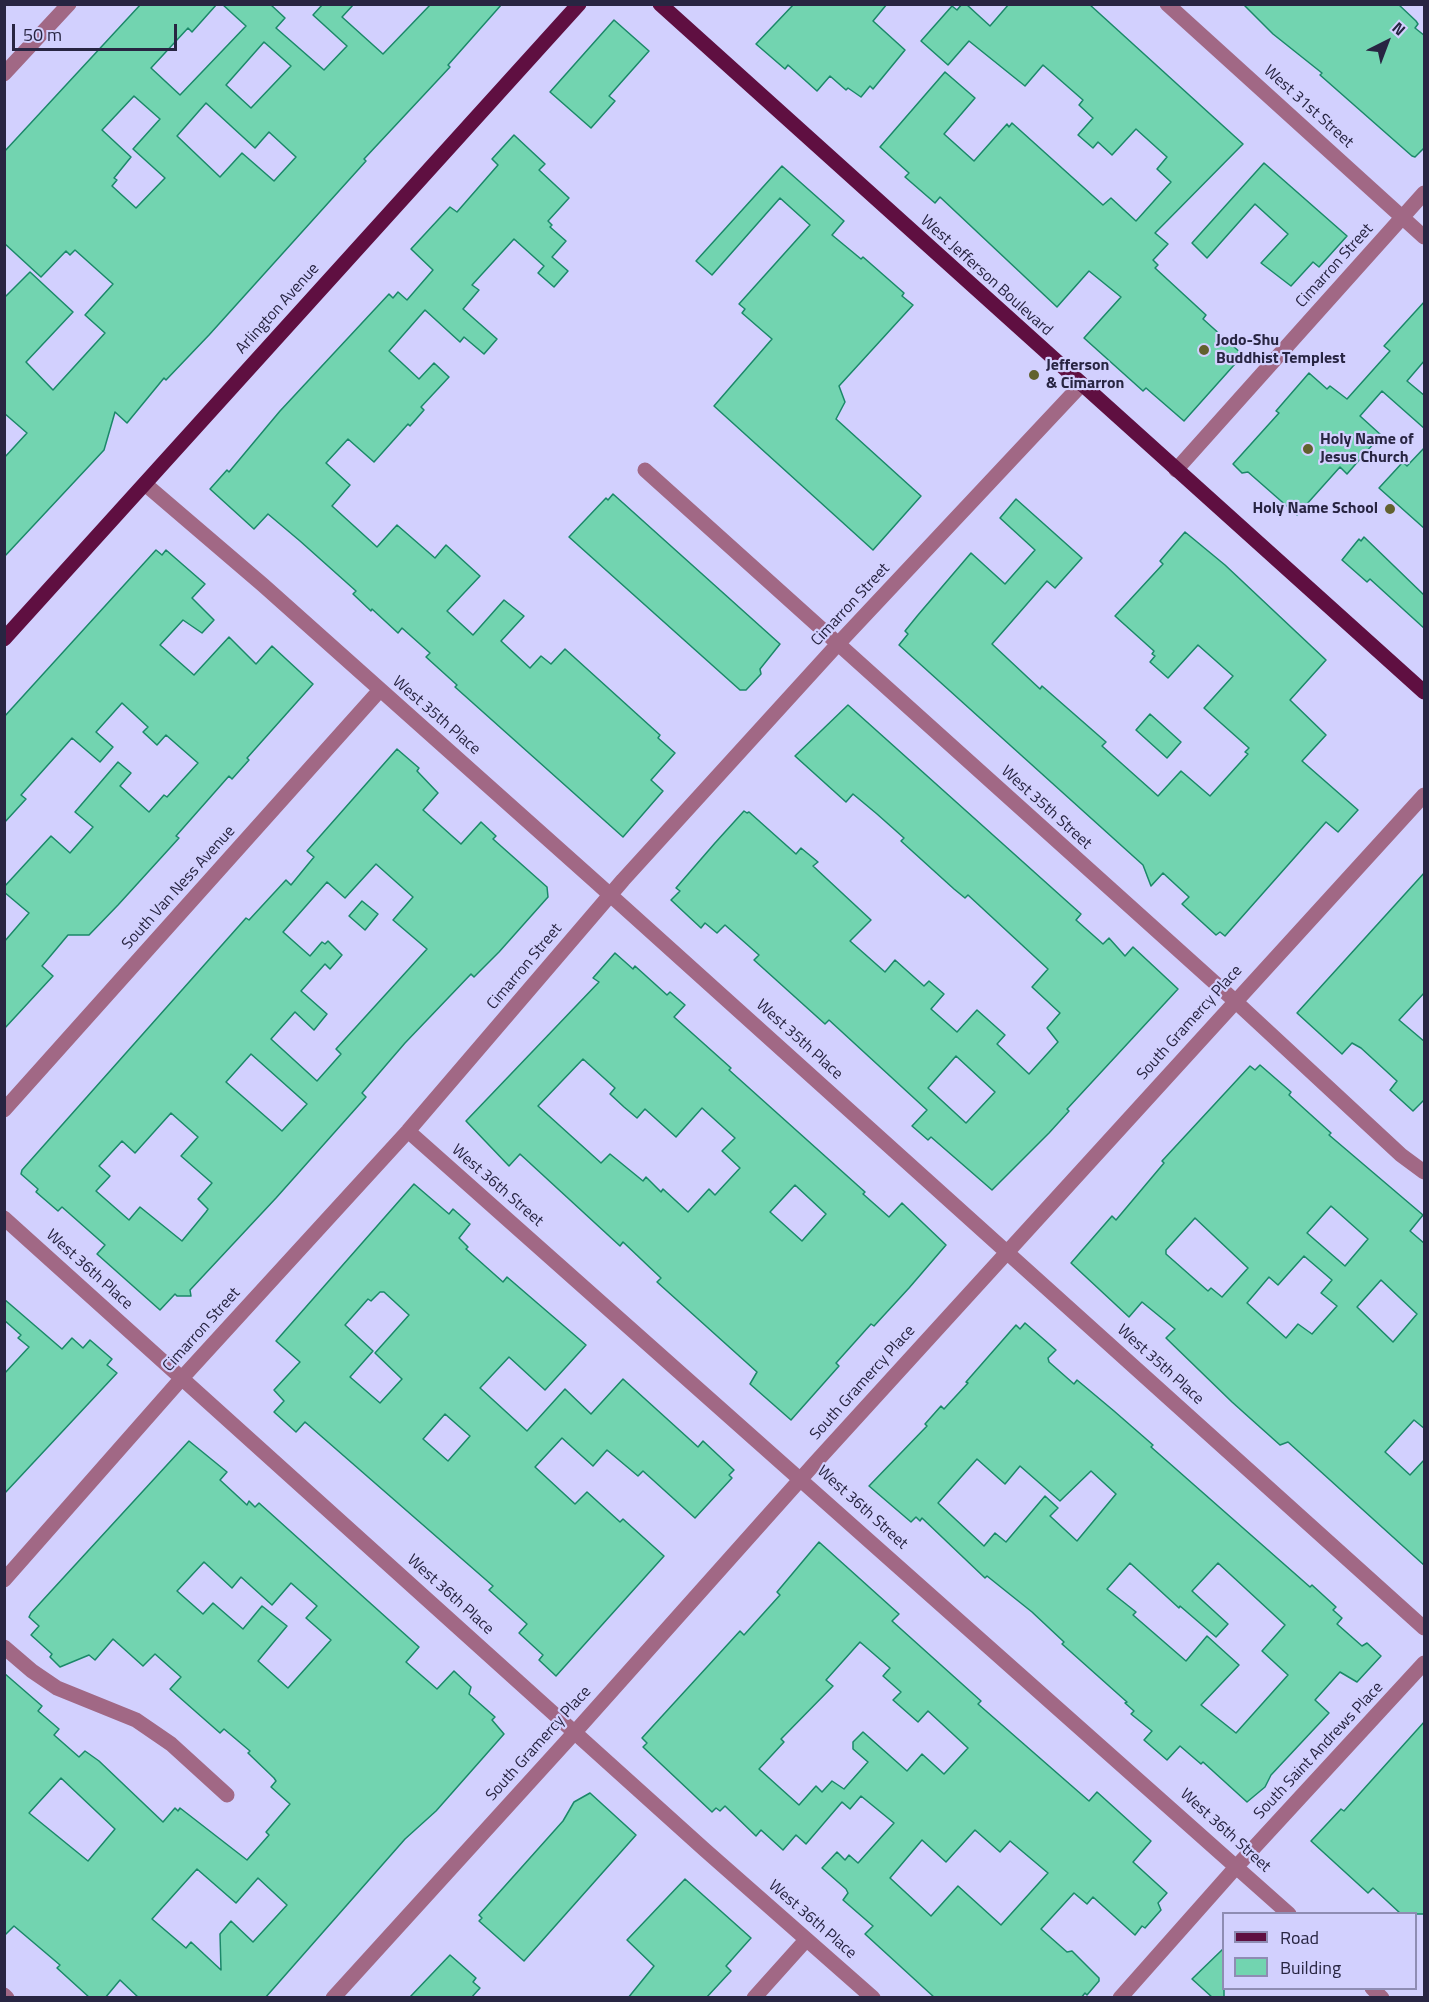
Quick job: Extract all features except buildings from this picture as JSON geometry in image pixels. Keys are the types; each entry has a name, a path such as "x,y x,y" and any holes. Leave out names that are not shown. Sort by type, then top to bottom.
{"main road":[{"name":"Arlington Avenue","path":"4,639 579,4"},
{"name":"West Jefferson Boulevard","path":"660,4 1425,692"}],"street":[{"path":"4,75 69,4"},
{"name":"West 31st Street","path":"1167,4 1425,237"},
{"name":"Cimarron Street","path":"1176,470 1425,193"},
{"name":"Cimarron Street","path":"4,1580 182,1378 408,1131 610,895 837,645 1081,385"},
{"name":"West 35th Street","path":"645,470 837,645 1235,1000 1401,1155 1425,1172"},
{"name":"West 35th Place","path":"145,484 610,895 1425,1628"},
{"name":"South Van Ness Avenue","path":"4,1110 380,690"},
{"name":"South Gramercy Place","path":"333,1998 575,1732 801,1478 1235,1000 1425,795"},
{"name":"West 36th Street","path":"408,1131 1287,1912"},
{"name":"West 36th Place","path":"4,1218 873,1998"},
{"path":"4,1647 32,1671 57,1688 136,1720 171,1744 227,1795"},
{"name":"South Saint Andrews Place","path":"1120,1998 1237,1866 1425,1663"},
{"path":"754,1998 806,1940"}],"place":[{"name":"Jodo-Shu Buddhist Templest","path":"1204,350"},
{"name":"Jefferson & Cimarron","path":"1034,375"},
{"name":"Holy Name of Jesus Church","path":"1308,449"},
{"name":"Holy Name School","path":"1390,509"}]}
